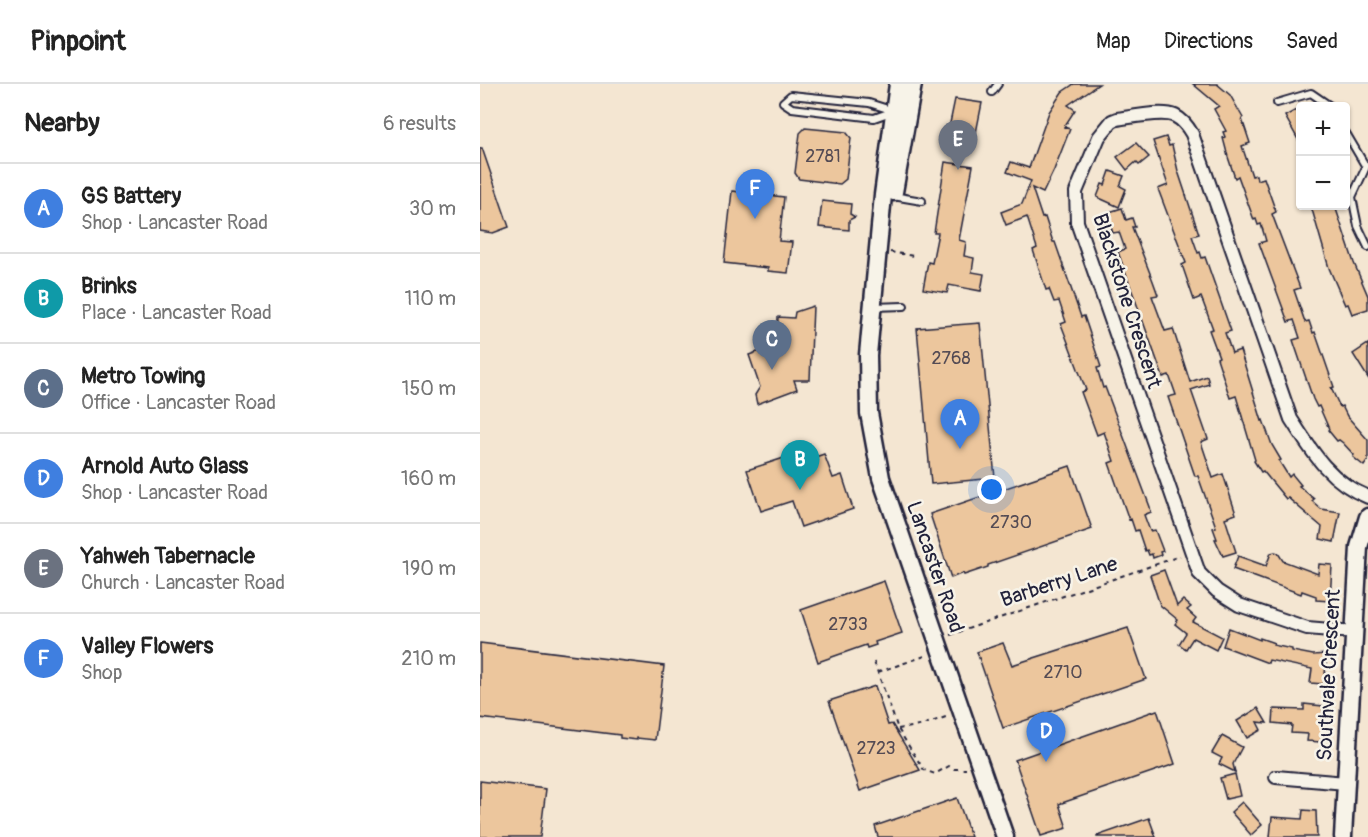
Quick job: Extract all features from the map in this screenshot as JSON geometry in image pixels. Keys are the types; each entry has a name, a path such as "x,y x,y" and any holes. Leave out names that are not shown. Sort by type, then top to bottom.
{"street":[{"name":"Lancaster Road","path":"898,84 888,195 868,348 867,382 872,439 881,478 932,648 1005,837"},
{"name":"Lancaster Road","path":"888,195 913,84"},
{"name":"Blackstone Crescent","path":"1357,631 1308,628 1239,605 1217,591 1199,573 1077,222 1076,192 1099,137 1112,122 1117,119 1165,114 1175,116 1186,124 1192,134 1291,419 1317,460 1350,489 1368,497"},
{"name":"Southvale Crescent","path":"1343,837 1357,631 1359,547 1368,517"},
{"path":"1276,777 1346,783"}],"lane":[{"path":"992,92 999,84"},
{"path":"1277,103 1311,93 1324,102"},
{"path":"791,95 810,96 869,103 894,111 874,118 792,108 783,102 791,95"},
{"path":"1350,139 1366,166 1352,197 1358,226 1368,247"},
{"path":"888,195 922,201"},
{"path":"872,305 904,306"}],"path":[{"path":"890,252 913,256"},
{"name":"Barberry Lane","path":"878,672 932,648 1192,552"},
{"path":"874,662 898,729 924,770 935,774 949,766 954,770 967,768"},
{"path":"898,729 919,726 949,716"}],"building":[{"path":"1074,84 1099,84 1068,105 1075,110 1064,127 1070,129 1054,170 1043,193 1032,188 1042,218 1045,217 1053,242 1055,242 1081,317 1084,316 1101,367 1097,368 1103,388 1105,387 1150,507 1151,512 1144,515 1150,531 1155,530 1163,551 1160,552 1161,555 1153,558 1152,554 1149,555 1147,550 1145,551 1138,530 1135,531 1131,519 1129,520 1109,463 1114,461 1104,432 1097,435 1081,392 1086,390 1061,324 1066,322 1059,301 1054,302 1049,289 1046,290 1033,250 1037,248 1027,217 1006,225 1001,212 1022,204 1031,181 1007,172 1011,162 1029,168 1049,112 1062,92"},
{"path":"1193,84 1217,84 1230,95 1243,118 1250,143 1242,146 1252,176 1256,175 1257,180 1264,178 1276,212 1272,214 1300,288 1294,290 1305,322 1309,321 1313,333 1315,332 1334,387 1331,388 1340,407 1342,406 1347,416 1368,440 1368,460 1364,466 1328,430 1319,406 1317,407 1313,399 1293,340 1300,338 1294,320 1288,322 1259,243 1266,241 1261,224 1258,225 1256,219 1254,220 1238,176 1235,178 1228,157 1223,138 1225,137 1223,132 1226,131 1214,109 1219,106"},
{"path":"955,99 982,103 976,133 950,130"},
{"path":"1296,110 1296,136 1285,116"},
{"path":"805,128 846,132 851,138 846,179 840,184 799,179 795,173 800,133"},
{"path":"1166,137 1169,146 1172,145 1178,171 1199,234 1192,236 1198,253 1200,252 1202,258 1205,257 1231,331 1225,333 1232,353 1240,350 1262,421 1281,460 1279,461 1289,477 1292,474 1301,485 1299,486 1314,499 1312,501 1321,509 1340,512 1334,542 1320,539 1322,527 1288,498 1286,499 1254,461 1236,396 1230,398 1217,358 1219,357 1209,330 1213,329 1201,297 1194,300 1182,265 1186,263 1158,189 1168,185 1153,141"},
{"path":"1136,143 1149,157 1139,165 1136,162 1127,170 1117,157"},
{"path":"480,148 482,148 509,227 493,233 480,231"},
{"path":"945,162 973,166 959,240 966,242 964,256 974,258 972,272 984,274 981,291 949,285 947,293 923,289 928,262 932,263 938,233 934,233"},
{"path":"1110,171 1124,176 1120,186 1126,189 1119,207 1097,197"},
{"path":"732,191 784,197 779,241 792,242 788,273 768,271 768,268 724,263"},
{"path":"822,201 851,204 850,214 855,217 849,220 849,230 819,227"},
{"path":"1122,208 1126,220 1132,218 1135,227 1132,227 1158,295 1152,296 1165,331 1173,329 1190,382 1207,376 1209,384 1191,390 1208,439 1201,442 1213,478 1223,474 1236,514 1225,518 1236,552 1223,556 1215,539 1217,539 1213,528 1216,527 1198,476 1195,476 1168,397 1176,395 1169,375 1163,377 1118,252 1125,249 1119,232 1113,233 1106,213"},
{"path":"1312,210 1336,210 1368,296 1368,309 1352,314 1348,304 1345,305 1329,268"},
{"path":"813,306 810,380 794,380 797,389 757,404 755,395 760,387 749,355 777,345 778,317 794,318 795,312"},
{"path":"980,323 995,478 931,484 917,328"},
{"path":"1368,344 1368,378 1353,354"},
{"path":"824,454 833,478 842,475 853,509 801,527 792,501 761,511 747,470 784,458 787,467"},
{"path":"1070,466 1092,529 951,578 930,514"},
{"path":"1275,552 1283,561 1318,574 1319,564 1332,565 1330,601 1316,600 1316,596 1302,591 1301,594 1233,569 1238,556 1266,566 1271,553"},
{"path":"1164,570 1177,606 1183,600 1191,607 1187,610 1196,618 1193,622 1222,637 1216,650 1193,638 1186,649 1179,644 1186,633 1175,624 1178,620 1160,605 1150,575"},
{"path":"884,581 902,633 875,642 876,645 867,648 866,645 818,662 801,610"},
{"path":"1128,628 1146,679 1003,728 977,652 1003,643 1012,665"},
{"path":"1229,628 1274,643 1273,645 1292,649 1292,651 1313,655 1327,654 1324,684 1310,683 1312,669 1269,660 1268,663 1223,646"},
{"path":"480,643 664,666 655,740 620,738 620,735 480,718"},
{"path":"875,686 888,725 892,724 920,770 860,791 829,701"},
{"path":"1304,704 1323,706 1323,713 1326,713 1321,742 1307,741 1308,734 1291,733 1292,725 1273,723 1274,709 1304,710"},
{"path":"1258,708 1267,723 1257,722 1261,730 1247,738 1237,721"},
{"path":"1157,710 1175,764 1059,804 1067,828 1041,836 1015,760"},
{"path":"1222,736 1242,747 1233,764 1235,772 1219,764 1222,758 1212,753"},
{"path":"1235,774 1240,796 1226,799 1220,778"},
{"path":"480,781 546,789 540,837 480,837"},
{"path":"957,798 971,837 878,837 875,826"},
{"path":"1242,802 1262,825 1251,835 1231,812"},
{"path":"1303,810 1316,811 1317,837 1270,837 1272,817 1302,819"},
{"path":"1149,818 1156,837 1097,837 1097,836"}],"place":[{"name":"Yahweh Tabernacle","path":"958,170"},
{"name":"Valley Flowers","path":"755,219"},
{"name":"Metro Towing","path":"772,370"},
{"name":"GS Battery","path":"960,449"},
{"name":"Brinks","path":"800,490"},
{"name":"Arnold Auto Glass","path":"1046,762"}]}
